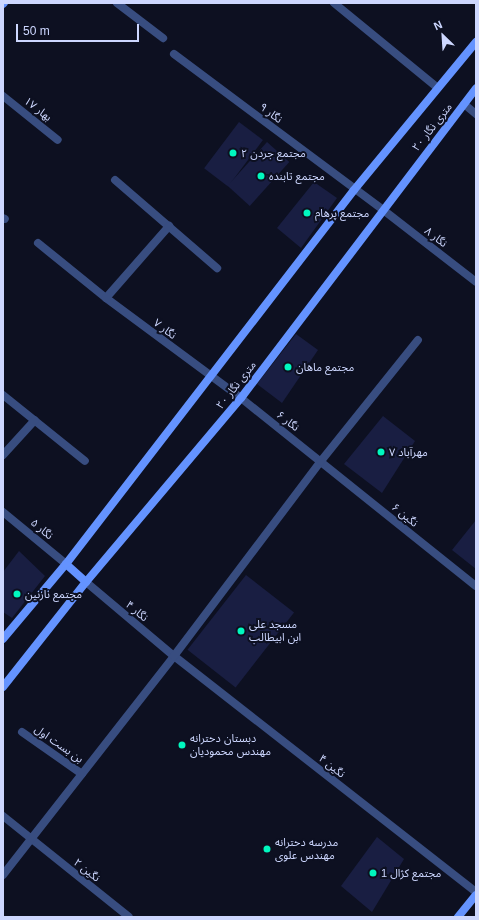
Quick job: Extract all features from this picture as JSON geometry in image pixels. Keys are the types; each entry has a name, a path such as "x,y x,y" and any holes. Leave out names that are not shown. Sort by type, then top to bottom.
{"street":[{"path":"117,3 163,38"},
{"path":"334,3 438,88"},
{"name":"۲۰ متری نگار","path":"3,638 66,564 354,190 476,42"},
{"name":"نگار ۹","path":"174,54 354,190 382,209"},
{"name":"۲۰ متری نگار","path":"3,687 86,582 241,398 382,209 476,88"},
{"name":"بهار ۱۷","path":"3,96 58,140"},
{"path":"464,104 476,114"},
{"path":"115,180 217,268"},
{"name":"نگار ۸","path":"382,209 476,282"},
{"path":"106,298 169,226"},
{"name":"نگار ۷","path":"38,243 106,298 241,398"},
{"path":"3,875 174,656 321,461 418,340"},
{"path":"3,395 85,461"},
{"name":"نگار ۶","path":"241,398 321,461"},
{"path":"3,455 34,420"},
{"name":"نگین ۶","path":"321,461 476,586"},
{"name":"نگار ۵","path":"3,512 66,564"},
{"path":"66,564 86,582"},
{"name":"نگار ۴","path":"86,582 174,656"},
{"name":"نگین ۴","path":"174,656 476,894"},
{"name":"بن بست اول","path":"22,732 82,774"},
{"name":"نگین ۲","path":"3,816 129,917"},
{"path":"458,917 476,894"}],"building":[{"name":"مجتمع جردن ۲","path":"239,122 263,140 228,186 204,168"},
{"name":"مجتمع تابنده","path":"267,142 289,162 250,206 228,186"},
{"name":"مجتمع پرهام","path":"314,182 337,198 301,248 277,228"},
{"name":"مجتمع ماهان","path":"296,334 318,350 282,403 257,384"},
{"name":"مهرآباد ۷","path":"383,416 415,441 382,493 344,464"},
{"path":"476,520 476,569 452,550"},
{"name":"مجتمع نازنین","path":"19,551 45,576 12,618 3,612 3,572"},
{"name":"مسجد علی ابن ابیطالب","path":"246,575 294,613 236,687 188,650"},
{"name":"مجتمع کژال 1","path":"377,837 404,859 372,912 341,886"}],"place":[{"name":"مجتمع جردن ۲","path":"233,153"},
{"name":"مجتمع تابنده","path":"261,176"},
{"name":"مجتمع پرهام","path":"307,213"},
{"name":"مجتمع ماهان","path":"288,367"},
{"name":"مهرآباد ۷","path":"381,452"},
{"name":"مجتمع نازنین","path":"17,594"},
{"name":"مسجد علی ابن ابیطالب","path":"241,631"},
{"name":"دبستان دخترانه مهندس محمودیان","path":"182,745"},
{"name":"مدرسه دخترانه مهندس علوی","path":"267,849"},
{"name":"مجتمع کژال 1","path":"373,873"}]}
